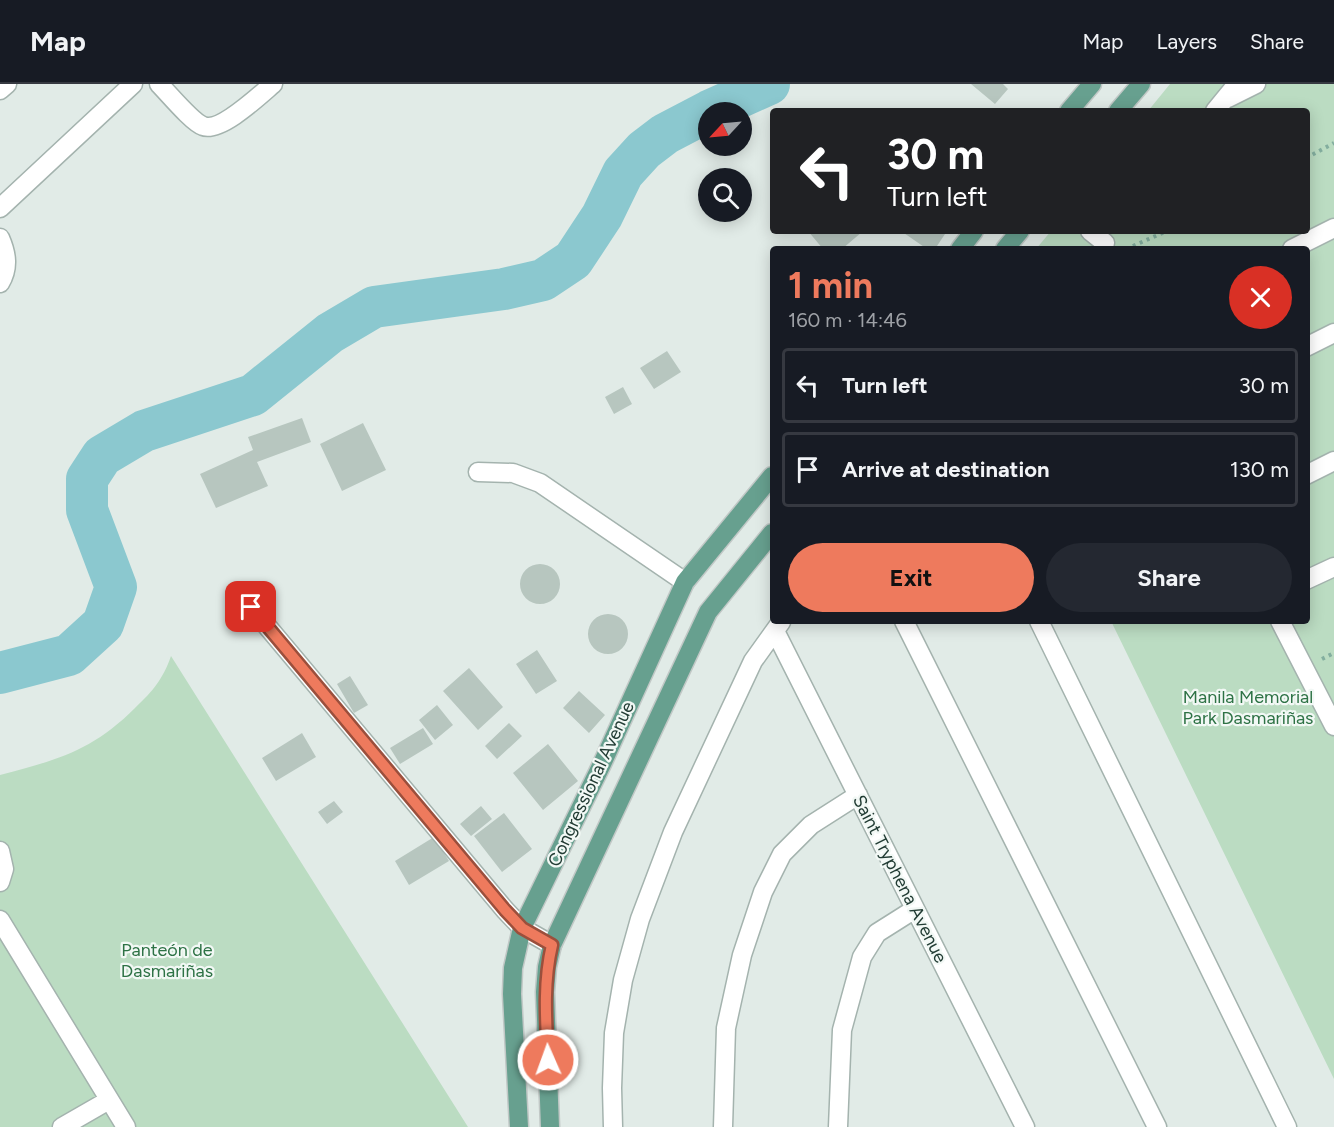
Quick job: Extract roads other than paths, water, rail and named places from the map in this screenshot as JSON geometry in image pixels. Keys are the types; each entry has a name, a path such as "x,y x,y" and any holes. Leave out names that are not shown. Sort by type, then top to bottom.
{"main road":[{"path":"1072,108 1092,84"},
{"path":"1120,108 1140,84"},
{"path":"962,246 972,234"},
{"path":"1008,246 1018,234"},
{"name":"Congressional Avenue","path":"519,1127 512,994 513,968 522,928 602,764 685,582 770,478"},
{"name":"Congressional Avenue","path":"550,1127 545,992 552,945 708,612 770,535"}],"street":[{"path":"0,90 6,84"},
{"path":"0,208 133,84"},
{"path":"159,84 196,121 204,127 212,128 228,120 273,84"},
{"path":"1226,98 1256,84"},
{"path":"1298,246 1334,228"},
{"path":"0,238 7,264 0,283"},
{"path":"1310,345 1334,333"},
{"path":"1310,473 1334,461"},
{"path":"477,472 513,473 540,483 685,582"},
{"path":"1310,578 1334,567"},
{"path":"251,607 522,928 552,945"},
{"path":"906,624 1157,1127"},
{"path":"1040,624 1287,1127"},
{"path":"1282,624 1334,726"},
{"path":"613,1127 614,1033 623,980 640,919 673,832 753,661 778,626"},
{"name":"Saint Tryphena Avenue","path":"778,626 858,795 1025,1127"},
{"path":"723,1127 726,1028 742,955 763,892 782,854 811,825 858,795"},
{"path":"0,851 4,869 0,882"},
{"path":"838,1127 842,1030 862,957 877,933 915,909"},
{"path":"0,920 126,1127"},
{"path":"62,1127 109,1100"}],"waterway":[{"path":"0,673 69,655 103,624 116,587 87,510 87,479 102,456 144,431 253,395 330,333 374,307 504,289 543,280 573,260 602,216 623,173 644,150 665,134 769,84"}],"park label":[{"name":"Manila Memorial Park Dasmariñas","path":"1248,707"},
{"name":"Panteón de Dasmariñas","path":"167,960"}]}
